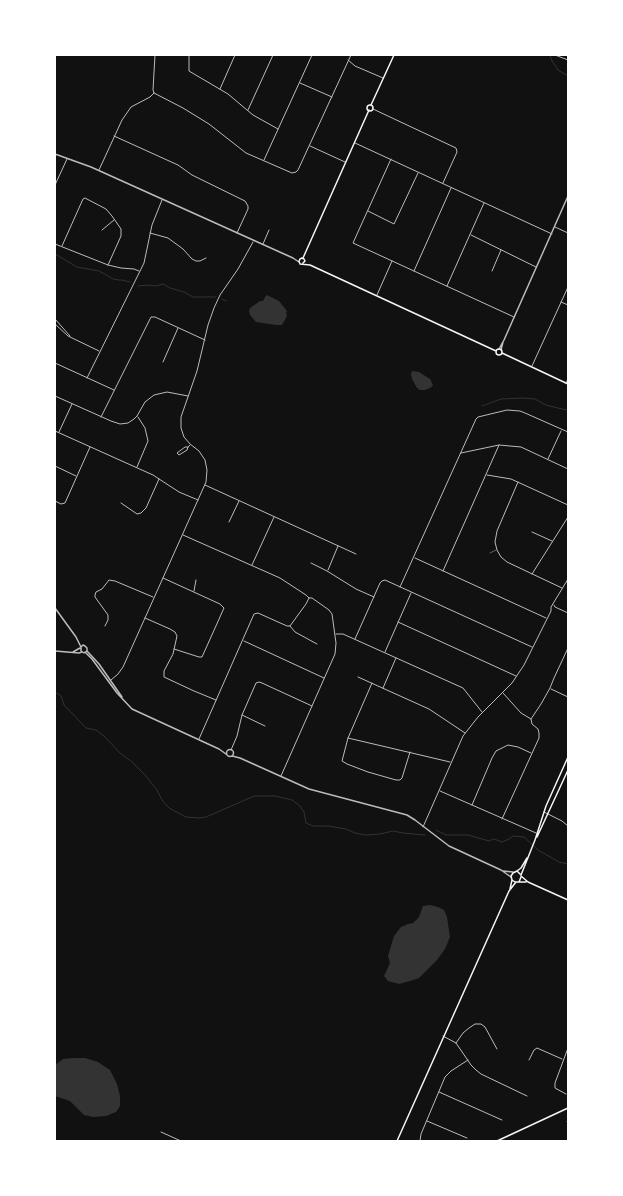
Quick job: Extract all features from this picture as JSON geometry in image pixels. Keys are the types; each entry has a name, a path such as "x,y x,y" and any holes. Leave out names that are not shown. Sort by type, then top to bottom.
{"main road":[{"path":"394,55 371,105 367,107 369,110 303,258 299,261 300,264 304,262 496,351 498,355 502,353 567,383"},
{"path":"369,110 373,109 371,105"},
{"path":"303,258 304,262"},
{"path":"496,351 498,349 501,350 502,353"},
{"path":"538,834 544,812 568,759"},
{"path":"509,891 517,882 521,880 521,875 532,846 568,770"},
{"path":"517,872 528,856"},
{"path":"397,1141 509,891 513,872 517,872 528,882 568,900"},
{"path":"511,878 517,882 528,882"},
{"path":"497,1141 568,1108"}],"street":[{"path":"154,93 155,55"},
{"path":"189,55 189,71 228,94 261,119 278,128"},
{"path":"220,89 235,55"},
{"path":"248,110 273,55"},
{"path":"264,161 312,55"},
{"path":"154,93 209,124 246,153 292,173 298,170 351,55"},
{"path":"555,55 568,60"},
{"path":"348,60 355,66 383,78"},
{"path":"300,82 332,97"},
{"path":"98,170 122,120 131,107 150,97 154,93"},
{"path":"373,109 456,148 457,152 442,183"},
{"path":"114,136 178,165 192,175 245,201 248,209 237,233"},
{"path":"354,143 552,234"},
{"path":"310,145 346,162"},
{"path":"55,154 98,170 299,261"},
{"path":"55,185 67,159"},
{"path":"391,159 353,243 514,317"},
{"path":"368,211 394,224 418,172"},
{"path":"414,271 451,187"},
{"path":"501,350 514,317 568,196"},
{"path":"62,246 83,199 85,198 106,209 122,232 108,265"},
{"path":"87,378 146,257 150,233 162,200"},
{"path":"447,286 484,203"},
{"path":"102,230 115,220"},
{"path":"555,227 568,233"},
{"path":"263,245 269,230"},
{"path":"150,233 168,238 183,249 192,260 200,261 206,258"},
{"path":"470,235 536,267"},
{"path":"110,681 121,670 204,485 207,473 206,463 201,454 183,434 180,425 181,415 197,371 210,321 217,301 254,241"},
{"path":"55,244 108,265 134,269 139,272"},
{"path":"492,271 501,250"},
{"path":"376,295 392,261"},
{"path":"532,367 568,287"},
{"path":"561,302 568,305"},
{"path":"102,417 151,318 155,317 205,340"},
{"path":"55,319 71,337"},
{"path":"55,324 65,334 99,351"},
{"path":"163,362 178,328"},
{"path":"498,349 504,340"},
{"path":"55,363 115,390"},
{"path":"567,383 568,379"},
{"path":"55,396 120,424 128,423 137,416 144,402 154,395 167,392 188,396"},
{"path":"59,433 72,404"},
{"path":"400,587 460,453 478,417 507,410 520,411 568,432"},
{"path":"136,468 148,441 145,428 137,416"},
{"path":"547,460 561,430"},
{"path":"55,431 159,478 179,492 198,500"},
{"path":"188,447 185,446 177,453 179,455 187,450 191,444"},
{"path":"460,453 499,446 521,447 568,469"},
{"path":"443,571 499,446"},
{"path":"55,501 61,504 65,503 90,447"},
{"path":"55,466 77,476"},
{"path":"486,475 508,478 568,505"},
{"path":"121,504 137,514 141,514 146,508 159,478"},
{"path":"518,482 497,531 497,550 507,562 562,588"},
{"path":"204,485 356,554"},
{"path":"229,522 239,500"},
{"path":"252,566 274,516"},
{"path":"531,574 568,517"},
{"path":"532,532 552,542"},
{"path":"182,535 285,581 331,612 333,617 336,651 281,777"},
{"path":"327,571 338,545"},
{"path":"414,557 547,618"},
{"path":"311,563 374,598"},
{"path":"162,578 222,605 224,608 202,657 174,650"},
{"path":"423,827 465,733 482,712 517,676 533,648 551,611 551,607 568,579"},
{"path":"105,626 108,620 108,615 95,595 96,592 102,589 109,580 115,581 154,598"},
{"path":"193,592 196,580"},
{"path":"355,639 382,581 385,580 533,648"},
{"path":"384,652 411,592"},
{"path":"290,626 309,598"},
{"path":"554,604 556,607 568,613"},
{"path":"55,608 76,637 82,652"},
{"path":"198,740 253,616 257,613 290,626 294,632 317,644"},
{"path":"145,618 175,632 177,637 174,650 164,673 164,677 216,700"},
{"path":"398,622 517,676"},
{"path":"335,634 340,633 355,639 463,688 482,712"},
{"path":"243,640 325,678"},
{"path":"73,652 82,645 86,646 86,652 123,699 136,712 219,749 227,751 231,750"},
{"path":"531,719 550,688 568,648"},
{"path":"55,651 79,653 86,652"},
{"path":"383,688 396,658"},
{"path":"358,677 429,709 465,733"},
{"path":"233,755 231,750 237,736 242,715 254,686 259,682 312,706"},
{"path":"372,683 348,738 342,761 368,772 400,780 402,778 410,752"},
{"path":"550,688 568,697"},
{"path":"502,693 521,713 531,719 532,724 538,729 539,733 539,738 502,819"},
{"path":"242,715 265,726"},
{"path":"348,738 451,763"},
{"path":"471,805 496,751 508,745 513,745 531,753"},
{"path":"219,749 228,756 233,755 309,789 407,815 448,846 501,870 511,878"},
{"path":"439,791 538,834"},
{"path":"544,812 568,826"},
{"path":"501,870 513,872"},
{"path":"456,1043 463,1033 469,1028 475,1024 481,1024 485,1027 498,1049"},
{"path":"443,1036 456,1043 476,1070 485,1077 527,1096"},
{"path":"529,1060 534,1050 537,1048 563,1060"},
{"path":"566,1094 555,1088 555,1083 568,1048"},
{"path":"420,1141 421,1134 448,1074 468,1060"},
{"path":"439,1092 502,1120"},
{"path":"427,1121 467,1138"},
{"path":"161,1132 181,1141"}],"lane":[{"path":"490,553 497,550"}],"shaded area":[{"path":"267,295 279,301 287,311 287,316 282,325 256,322 250,315 250,308 260,301 263,301"},
{"path":"412,371 419,372 430,379 433,385 425,390 420,390 417,388 412,379"},
{"path":"430,905 444,910 447,917 450,937 445,949 437,960 419,978 399,984 388,981 384,976 390,963 388,956 394,936 401,927 413,923 419,917 423,906"},
{"path":"85,1058 98,1062 110,1070 117,1084 120,1096 120,1106 116,1112 106,1116 93,1117 84,1115 70,1101 55,1096 55,1065 63,1059"}],"waterway":[{"path":"550,55 558,70 568,76"},
{"path":"55,254 77,267 99,271 113,279 130,282"},
{"path":"138,286 156,286 163,284 193,297 216,297"},
{"path":"222,299 226,301"},
{"path":"482,406 501,399 523,398 535,399 546,405 568,410"},
{"path":"55,692 61,696 64,705 86,728 96,730 104,736 121,754 131,761 146,776 169,808 186,817 206,817 254,796 275,796 292,800 300,806 304,812 306,823 313,826 329,826 366,835 393,831 425,835"},
{"path":"436,830 446,835 468,835 489,841 494,839 502,842 513,836 524,837 538,850 559,862 568,864"}]}
